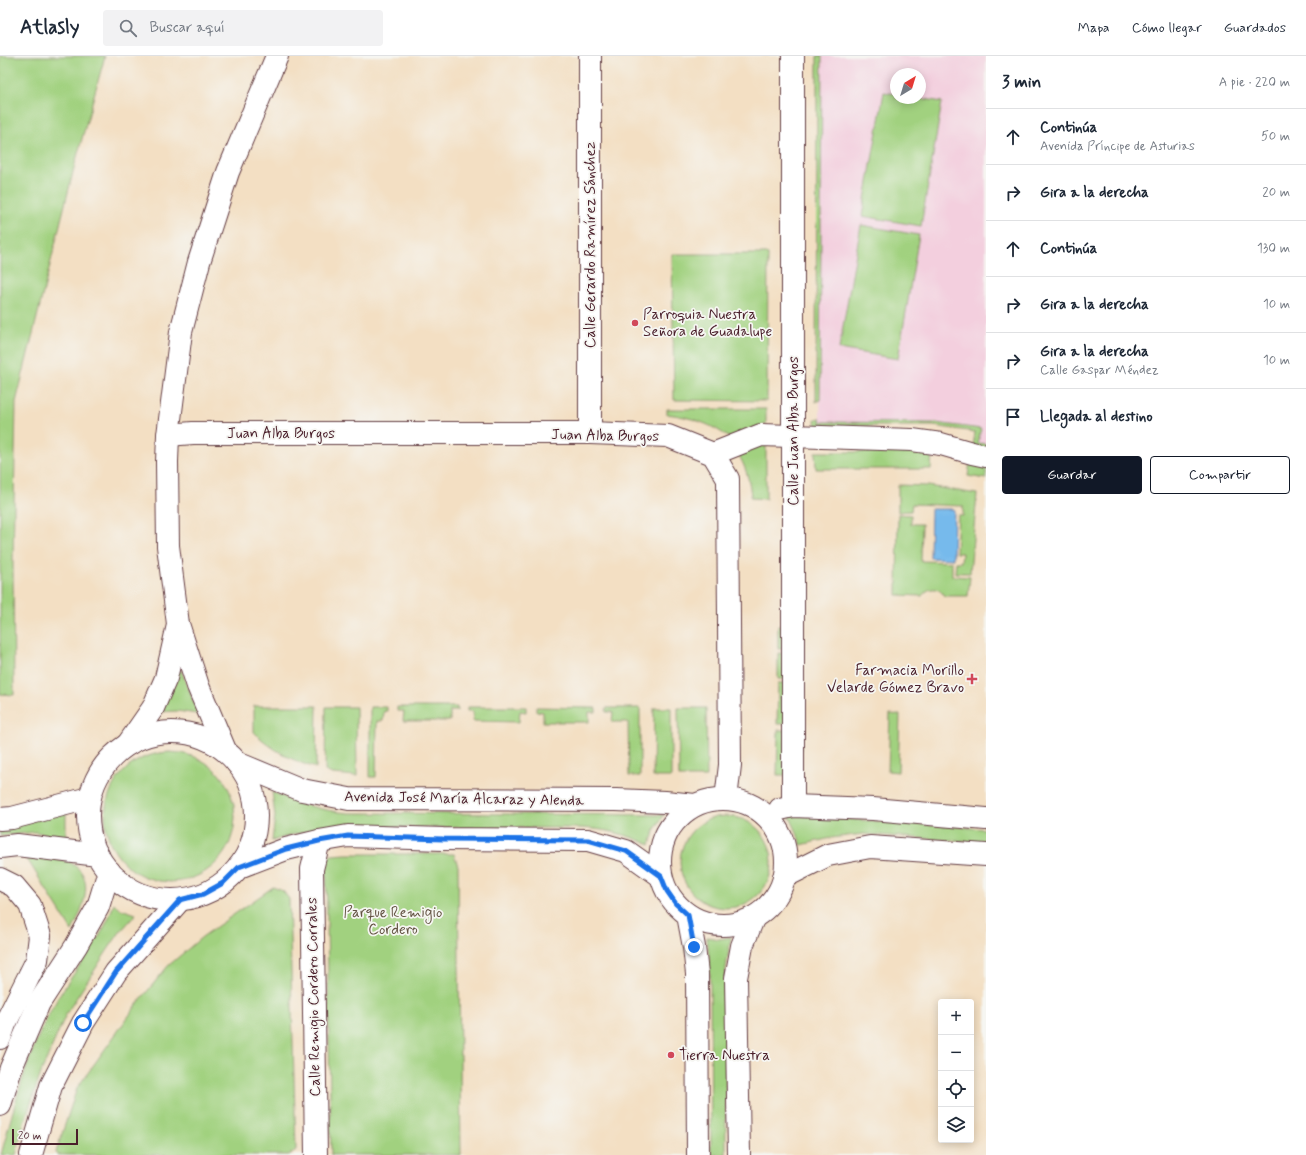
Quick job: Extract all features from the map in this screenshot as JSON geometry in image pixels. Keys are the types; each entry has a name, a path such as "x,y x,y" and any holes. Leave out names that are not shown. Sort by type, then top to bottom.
{"street":[{"path":"178,624 166,678 153,708 128,744 110,758 97,777 89,798 88,824 90,837 103,863 129,888 154,898 180,900 203,894 223,883 239,867 252,842 256,815 251,787 231,757 198,686 178,624 168,546 167,462 168,435 181,332 199,262 228,172 277,56"},
{"name":"Calle Gerardo Ramírez Sánchez","path":"590,56 590,433"},
{"name":"Calle Juan Alba Burgos","path":"793,56 793,806"},
{"name":"Juan Alba Burgos","path":"168,435 193,433 590,433 668,436 713,454"},
{"path":"726,799 730,764 728,479 713,454 760,435 912,440 941,444 986,456"},
{"name":"Avenida José María Alcaraz y Alenda","path":"128,744 154,733 183,732 210,741 231,757 302,790 349,799 616,800 695,805"},
{"path":"0,820 89,798"},
{"path":"726,799 746,803 763,813 775,826 783,842 786,860 784,877 778,894 766,908 752,919 736,924 719,925 703,922 688,915 676,904 667,891 661,876 660,855 666,834 678,817 695,805 710,800 726,799"},
{"path":"763,813 793,806 873,809 986,819"},
{"path":"239,867 286,849 348,836 443,839 588,840 626,851 661,876"},
{"name":"Calle Remigio Cordero Corrales","path":"316,1155 312,870 319,841"},
{"path":"0,847 17,845 103,863"},
{"path":"784,877 828,855 870,846 986,855"},
{"path":"0,1105 11,1068 39,1003 76,946 98,907 103,863"},
{"path":"0,879 14,886 30,904 40,936 37,960 5,1024 0,1038"},
{"path":"31,1155 51,1086 83,1023 116,972 180,900"},
{"path":"688,915 697,974 698,1155"},
{"path":"739,1155 736,978 742,946 752,919"}],"shaded area":[{"path":"822,56 986,56 986,444 978,443 980,429 936,423 820,422"}],"green space":[{"path":"0,56 105,56 75,164 16,402 13,560 14,695 0,694"},
{"path":"817,56 822,56 820,400 816,402"},
{"path":"884,92 890,93 890,104 926,104 926,99 942,102 921,226 862,216"},
{"path":"861,225 919,235 898,359 839,349"},
{"path":"672,254 768,254 767,401 674,400"},
{"path":"667,409 766,409 766,424 731,439 709,425 684,417 667,414"},
{"path":"820,418 821,422 936,423 981,429 978,443 986,444 986,448 973,446 975,432 934,426 816,426 815,420"},
{"path":"766,441 766,499 751,498 747,474 737,452"},
{"path":"815,452 932,452 931,469 816,469"},
{"path":"970,462 986,465 986,479 968,476"},
{"path":"898,485 928,486 977,494 970,573 955,573 956,562 961,562 962,553 956,553 958,515 963,516 963,506 912,504 911,511 898,512"},
{"path":"898,514 911,515 911,524 922,524 921,561 952,562 952,576 970,577 968,596 944,596 936,589 930,589 922,596 897,595"},
{"path":"778,626 802,627 801,649 778,649"},
{"path":"778,653 802,654 801,679 778,679"},
{"path":"181,670 198,713 177,711 158,712 178,671"},
{"path":"778,683 801,683 801,724 777,724"},
{"path":"254,706 317,706 316,768 283,754 254,732"},
{"path":"326,707 356,707 357,776 332,774 325,771"},
{"path":"370,707 387,707 387,711 384,711 383,721 377,721 376,777 370,777"},
{"path":"397,707 457,707 457,711 450,711 450,721 403,721 404,711 397,711"},
{"path":"467,707 526,707 526,712 520,711 519,722 473,721 473,711 467,711"},
{"path":"536,707 596,708 596,712 589,712 589,722 543,722 543,712 536,711"},
{"path":"606,708 640,708 640,776 629,776 628,722 612,722 613,712 606,712"},
{"path":"654,708 671,708 671,777 653,777"},
{"path":"678,708 706,708 707,777 679,777"},
{"path":"890,714 900,715 898,772 888,771"},
{"path":"778,730 801,730 801,775 777,775"},
{"path":"170,752 195,757 216,771 230,792 235,817 230,842 216,863 195,877 170,882 145,877 124,863 110,842 105,817 110,792 124,771 145,757"},
{"path":"272,792 310,806 349,813 664,815 655,829 650,845 616,833 580,828 341,827 306,832 272,841 275,816"},
{"path":"66,811 66,831 69,840 36,832 0,836 0,826"},
{"path":"789,815 986,829 986,843 863,834 831,838 801,845"},
{"path":"726,816 743,820 758,830 768,845 772,862 768,879 758,894 743,904 726,908 709,904 694,894 684,879 680,862 684,845 694,830 709,820"},
{"path":"24,854 67,861 81,872 85,880 85,897 72,931"},
{"name":"Parque Remigio Cordero","path":"454,854 458,866 461,1155 331,1155 326,858 332,855"},
{"path":"273,887 283,891 289,899 296,1150 289,1155 57,1155 56,1152 77,1088 141,999 168,966 202,937"},
{"path":"114,904 121,909 136,914 120,932 66,1014 42,1070 24,1123 16,1155 1,1155 24,1074 39,1035 65,986 103,929"},
{"path":"707,937 719,939 731,937 725,982 726,1155 711,1155 710,968"}],"water":[{"path":"931,509 954,509 953,559 930,558"}],"place":[{"name":"Parroquia Nuestra Señora de Guadalupe","path":"635,323"},
{"name":"Farmacia Morillo Velarde Gómez Bravo","path":"972,679"},
{"name":"Tierra Nuestra","path":"671,1055"}],"route":[{"path":"83,1023 116,972 180,900 203,894 223,883 239,867 286,849 348,836 443,839 588,840 626,851 661,876 667,891 676,904 688,915 694,947"}]}
